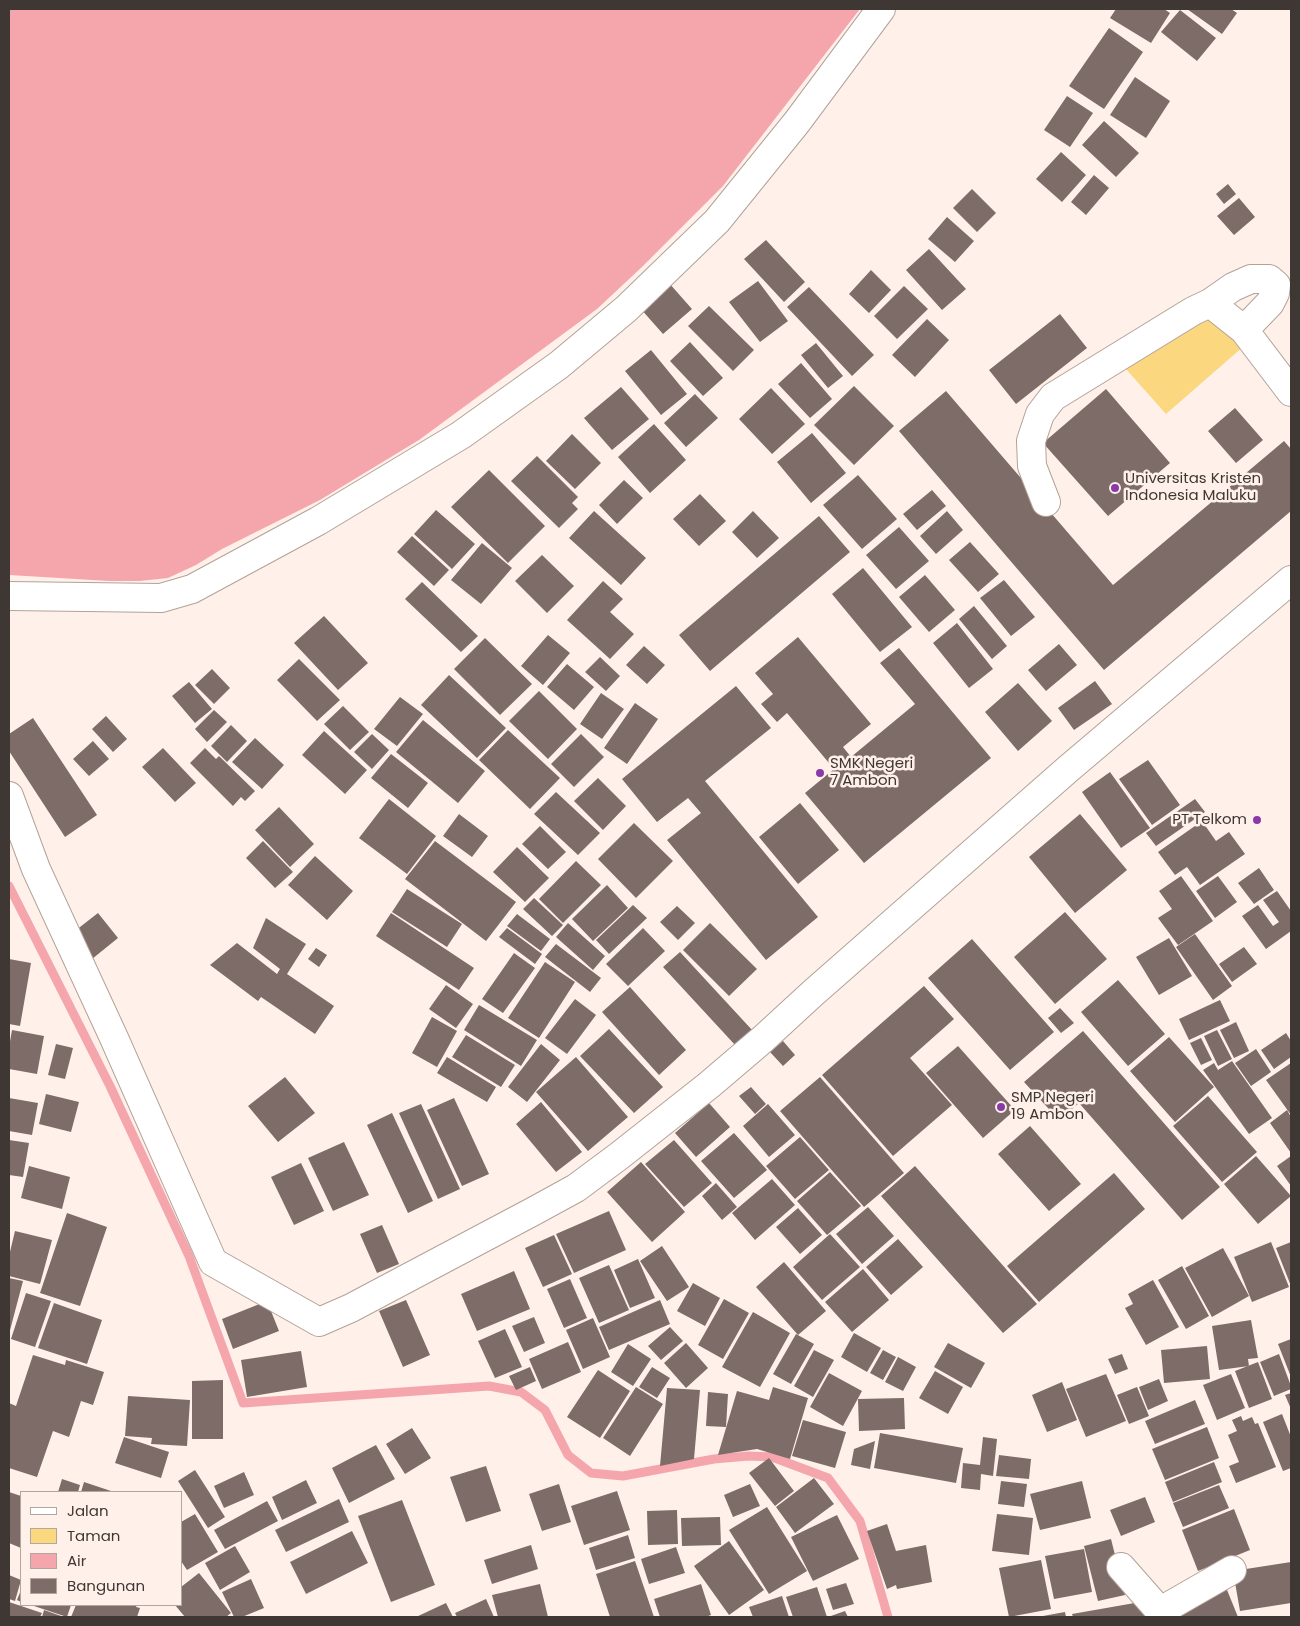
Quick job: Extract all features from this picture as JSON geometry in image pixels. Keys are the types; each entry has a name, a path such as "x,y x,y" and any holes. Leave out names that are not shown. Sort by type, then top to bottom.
{"street":[{"path":"9,596 161,598 192,589 318,521 461,435 560,365 626,308 717,221 797,122 881,9"},
{"path":"1046,502 1032,466 1031,442 1040,414 1053,397 1185,316 1210,303 1233,287 1251,279 1269,279 1276,285 1276,293 1270,303 1244,330"},
{"path":"1210,303 1244,330 1291,392"},
{"path":"9,796 36,870 114,1038 213,1262 319,1322 351,1308 576,1188 619,1156 709,1085 763,1039 813,992 1068,769 1291,580"},
{"path":"1121,1567 1164,1615 1171,1605 1232,1570"}],"green space":[{"path":"1211,293 1252,339 1166,414 1125,368"}],"water":[{"path":"9,9 860,9 723,186 597,309 419,440 320,500 168,578 140,581 109,581 9,575"}],"building":[{"path":"1116,9 1164,9 1170,13 1151,43 1110,18"},
{"path":"1187,9 1231,9 1237,13 1222,34"},
{"path":"1180,10 1216,38 1197,61 1161,32"},
{"path":"1109,28 1143,52 1104,109 1069,86"},
{"path":"1135,77 1170,101 1146,138 1110,115"},
{"path":"1067,96 1093,113 1070,147 1044,130"},
{"path":"1104,121 1139,153 1116,177 1082,145"},
{"path":"1061,152 1086,175 1062,202 1036,179"},
{"path":"1094,175 1109,188 1086,215 1071,202"},
{"path":"1228,184 1236,194 1224,204 1216,194"},
{"path":"972,189 996,213 977,232 953,208"},
{"path":"1239,198 1255,217 1234,235 1217,216"},
{"path":"947,217 974,241 955,262 928,239"},
{"path":"766,240 805,282 784,302 744,259"},
{"path":"929,249 966,289 942,310 906,270"},
{"path":"871,270 891,290 869,313 849,294"},
{"path":"758,281 788,321 760,342 729,302"},
{"path":"669,283 692,309 663,334 640,308"},
{"path":"904,286 928,309 897,339 874,316"},
{"path":"809,287 874,355 852,376 787,307"},
{"path":"709,306 754,350 733,371 688,326"},
{"path":"1060,314 1087,348 1016,404 989,370"},
{"path":"927,319 949,340 915,377 892,355"},
{"path":"690,342 723,378 703,396 670,361"},
{"path":"816,343 843,376 828,388 801,355"},
{"path":"651,350 687,394 661,415 625,371"},
{"path":"801,363 832,399 810,418 778,384"},
{"path":"854,386 894,426 854,465 814,425"},
{"path":"621,387 649,419 612,450 584,418"},
{"path":"771,388 805,424 772,454 739,419"},
{"name":"Universitas Kristen Indonesia Maluku","path":"1106,389 1170,463 1108,516 1043,443"},
{"name":"Universitas Kristen Indonesia Maluku","path":"946,391 1113,585 1284,441 1291,449 1291,511 1104,670 899,431"},
{"path":"695,394 718,418 686,447 664,423"},
{"path":"1235,408 1263,440 1236,463 1208,431"},
{"path":"654,424 686,460 650,493 618,457"},
{"path":"812,433 846,473 811,503 777,462"},
{"path":"572,434 601,463 575,489 546,461"},
{"path":"537,456 578,497 572,503 578,509 559,528 511,481"},
{"path":"489,470 545,526 508,563 451,507"},
{"path":"858,475 897,519 862,549 823,505"},
{"path":"624,480 643,498 617,524 599,505"},
{"path":"932,490 946,506 917,530 903,514"},
{"path":"700,494 726,521 699,546 673,519"},
{"path":"436,510 475,544 452,569 414,534"},
{"path":"594,511 646,558 621,585 569,538"},
{"path":"753,511 779,538 757,558 732,532"},
{"path":"947,511 963,530 936,554 920,536"},
{"path":"819,516 850,552 710,671 679,635"},
{"path":"899,527 929,561 896,589 866,555"},
{"path":"412,536 449,570 434,586 397,552"},
{"path":"970,542 999,574 978,592 949,560"},
{"path":"482,543 512,568 481,604 451,580"},
{"path":"542,555 574,586 547,613 515,581"},
{"path":"863,568 912,627 880,652 832,594"},
{"path":"925,575 955,610 929,632 899,597"},
{"path":"1004,580 1035,617 1011,636 980,598"},
{"path":"603,581 623,599 610,612 634,634 610,659 567,620"},
{"path":"422,582 478,636 461,652 405,599"},
{"path":"974,606 1007,646 992,659 959,619"},
{"path":"324,616 368,663 338,690 294,643"},
{"path":"957,623 993,669 969,688 933,643"},
{"path":"548,635 570,653 543,685 521,666"},
{"path":"798,637 871,724 843,747 851,757 915,704 880,663 899,648 991,758 864,863 805,793 834,769 787,713 777,722 761,704 773,694 755,673"},
{"path":"485,638 532,684 500,715 454,669"},
{"path":"1059,644 1077,665 1046,691 1028,670"},
{"path":"644,646 665,665 647,684 626,665"},
{"path":"600,657 620,676 606,691 585,672"},
{"path":"299,659 340,700 317,721 277,680"},
{"path":"567,664 594,687 574,710 547,687"},
{"path":"212,669 230,688 214,704 195,685"},
{"path":"449,675 506,728 477,758 421,705"},
{"path":"1095,681 1112,704 1074,730 1058,708"},
{"path":"189,682 212,709 195,723 172,696"},
{"path":"1018,683 1052,721 1018,751 985,712"},
{"path":"736,686 771,728 705,781 818,917 766,960 667,840 701,813 688,798 657,822 622,779"},
{"path":"539,691 577,729 548,759 509,721"},
{"path":"601,693 624,709 602,739 580,724"},
{"path":"400,697 423,714 397,746 374,729"},
{"path":"635,703 658,719 627,764 604,748"},
{"path":"343,706 369,732 350,750 324,724"},
{"path":"214,710 227,722 207,742 195,729"},
{"path":"106,716 127,739 113,752 92,729"},
{"path":"33,718 97,815 65,837 9,751 9,734"},
{"path":"423,720 485,771 458,803 396,752"},
{"path":"231,725 247,741 227,762 211,746"},
{"path":"508,730 560,778 530,809 479,760"},
{"path":"324,731 367,770 345,794 302,755"},
{"path":"372,734 389,750 372,769 354,752"},
{"path":"581,734 604,757 574,787 551,764"},
{"path":"255,738 284,765 262,789 232,762"},
{"path":"93,741 109,759 89,776 73,759"},
{"path":"163,748 196,783 175,802 142,767"},
{"path":"205,748 216,759 219,756 255,791 245,801 241,797 233,806 190,763"},
{"path":"391,754 428,783 408,808 371,778"},
{"path":"1148,760 1180,805 1152,825 1119,779"},
{"path":"1110,772 1150,828 1121,848 1082,792"},
{"path":"598,778 626,806 603,830 574,801"},
{"path":"556,792 600,833 578,855 534,814"},
{"path":"389,799 436,836 407,874 359,838"},
{"path":"1195,799 1205,812 1156,846 1146,833"},
{"path":"800,803 839,850 798,884 759,837"},
{"path":"279,807 314,844 290,867 255,830"},
{"path":"459,814 488,836 472,857 443,836"},
{"path":"1080,814 1127,870 1075,913 1029,857"},
{"path":"1202,821 1216,841 1229,832 1245,854 1200,885 1187,867 1175,875 1158,852"},
{"path":"634,823 673,861 636,898 598,859"},
{"path":"540,826 566,852 548,869 522,844"},
{"path":"263,841 293,872 275,888 246,858"},
{"path":"435,841 516,902 486,941 405,879"},
{"path":"517,847 549,878 525,902 493,872"},
{"path":"315,856 353,891 327,920 288,885"},
{"path":"576,861 601,885 563,923 539,899"},
{"path":"1259,868 1274,890 1254,904 1238,883"},
{"path":"1181,876 1213,921 1178,945 1158,918 1172,909 1159,891"},
{"path":"1218,876 1237,902 1215,918 1196,891"},
{"path":"607,885 628,908 593,941 572,919"},
{"path":"407,889 462,924 447,947 392,912"},
{"path":"1277,891 1291,911 1291,931 1266,949 1242,916 1258,905 1273,926 1279,922 1263,900"},
{"path":"534,898 563,925 552,936 523,909"},
{"path":"633,905 647,918 609,954 596,940"},
{"path":"677,906 695,923 678,940 660,922"},
{"path":"1065,912 1107,959 1055,1004 1014,957"},
{"path":"98,913 118,938 92,959 71,934"},
{"path":"391,913 474,968 459,990 376,936"},
{"path":"517,914 550,939 541,951 507,926"},
{"path":"266,918 306,944 287,974 334,1006 315,1034 261,997 258,1001 210,965 237,943 277,974 280,969 253,948"},
{"path":"568,923 605,956 593,970 556,937"},
{"path":"710,923 757,969 729,996 683,950"},
{"path":"507,928 542,954 535,964 499,937"},
{"path":"643,928 665,951 628,986 606,964"},
{"path":"1195,934 1232,986 1213,1000 1176,947"},
{"path":"1169,938 1192,976 1159,995 1136,957"},
{"path":"972,939 1054,1032 1010,1070 928,978"},
{"path":"556,944 601,978 590,992 545,957"},
{"path":"1244,947 1257,964 1232,982 1219,964"},
{"path":"316,948 327,955 319,967 308,959"},
{"path":"680,952 753,1031 736,1046 663,967"},
{"path":"514,953 535,968 503,1013 482,999"},
{"path":"9,959 31,963 20,1026 9,1024"},
{"path":"545,962 575,982 539,1038 508,1018"},
{"path":"1118,980 1165,1034 1128,1066 1081,1012"},
{"path":"446,985 473,1004 456,1028 429,1009"},
{"path":"924,986 954,1019 910,1058 952,1105 893,1156 822,1075"},
{"path":"630,987 686,1050 659,1075 602,1012"},
{"path":"575,999 596,1015 567,1054 545,1038"},
{"path":"1220,1000 1230,1021 1189,1040 1179,1019"},
{"path":"479,1005 537,1040 521,1066 464,1030"},
{"path":"1060,1008 1074,1023 1061,1033 1048,1018"},
{"path":"432,1017 457,1031 437,1067 412,1053"},
{"path":"1236,1022 1249,1051 1234,1058 1220,1030"},
{"path":"609,1029 663,1087 634,1113 580,1056"},
{"path":"12,1030 44,1036 37,1074 9,1069 9,1047"},
{"path":"1217,1030 1232,1059 1218,1066 1204,1036"},
{"path":"1083,1031 1220,1187 1182,1220 1079,1103 1059,1120 1024,1082"},
{"path":"1286,1033 1291,1041 1291,1057 1274,1069 1261,1050"},
{"path":"466,1035 515,1065 501,1087 452,1057"},
{"path":"1169,1037 1214,1087 1175,1122 1130,1071"},
{"path":"1201,1038 1212,1060 1201,1065 1190,1043"},
{"path":"783,1041 795,1055 783,1066 770,1052"},
{"path":"56,1044 73,1048 65,1079 48,1075"},
{"path":"541,1044 560,1060 527,1102 508,1087"},
{"path":"958,1046 1015,1110 983,1138 926,1073"},
{"path":"1256,1049 1271,1072 1251,1086 1235,1063"},
{"path":"447,1057 496,1087 487,1102 437,1073"},
{"path":"576,1057 628,1117 588,1151 536,1092"},
{"path":"1232,1061 1272,1118 1249,1134 1203,1070 1214,1063 1218,1070"},
{"path":"1291,1063 1291,1115 1266,1080"},
{"path":"285,1077 315,1113 278,1142 248,1106"},
{"path":"820,1077 904,1173 864,1207 780,1111"},
{"path":"751,1087 766,1104 755,1114 739,1096"},
{"path":"46,1094 79,1102 71,1132 39,1124"},
{"path":"1208,1096 1257,1152 1222,1182 1173,1126"},
{"path":"9,1098 38,1103 32,1135 9,1131"},
{"path":"454,1098 489,1174 462,1186 427,1110"},
{"path":"541,1102 582,1152 556,1172 516,1124"},
{"path":"709,1103 730,1127 696,1157 675,1133"},
{"path":"421,1104 460,1189 438,1199 399,1113"},
{"path":"768,1104 795,1135 769,1157 743,1126"},
{"path":"1287,1110 1291,1117 1291,1153 1270,1123"},
{"path":"392,1113 433,1201 408,1213 367,1125"},
{"path":"1030,1126 1081,1184 1049,1211 998,1154"},
{"path":"734,1133 767,1170 734,1198 701,1161"},
{"path":"800,1137 829,1170 795,1199 766,1166"},
{"path":"9,1140 29,1143 23,1177 9,1175"},
{"path":"674,1140 712,1183 684,1207 645,1164"},
{"path":"344,1142 369,1195 333,1211 308,1158"},
{"path":"1256,1156 1291,1196 1258,1224 1224,1184"},
{"path":"1291,1156 1291,1186 1277,1166"},
{"path":"641,1162 685,1212 652,1242 607,1192"},
{"path":"301,1163 324,1211 294,1225 271,1177"},
{"path":"29,1166 70,1177 62,1209 21,1198"},
{"path":"915,1166 1037,1304 1003,1333 881,1196"},
{"path":"830,1172 861,1206 827,1235 797,1201"},
{"path":"1114,1173 1145,1209 1039,1302 1007,1266"},
{"path":"772,1179 795,1205 755,1240 732,1213"},
{"path":"716,1183 737,1207 722,1220 702,1196"},
{"path":"868,1207 894,1236 862,1264 836,1234"},
{"path":"798,1208 822,1235 800,1254 776,1227"},
{"path":"609,1211 626,1250 574,1273 556,1234"},
{"path":"67,1213 107,1227 80,1306 40,1293"},
{"path":"382,1225 399,1264 377,1273 360,1234"},
{"path":"15,1231 52,1240 40,1284 9,1276 9,1256"},
{"path":"830,1234 860,1267 822,1300 793,1267"},
{"path":"554,1235 572,1274 543,1287 525,1248"},
{"path":"898,1239 923,1267 891,1295 866,1267"},
{"path":"1271,1242 1289,1287 1252,1302 1234,1257"},
{"path":"1291,1242 1291,1286 1276,1248"},
{"path":"662,1246 689,1287 667,1301 640,1261"},
{"path":"1223,1248 1249,1296 1212,1317 1185,1268"},
{"path":"638,1259 655,1298 630,1308 614,1270"},
{"path":"784,1262 826,1311 798,1335 756,1287"},
{"path":"609,1265 629,1310 599,1323 579,1278"},
{"path":"1182,1266 1209,1316 1186,1329 1158,1280"},
{"path":"863,1269 889,1300 852,1332 825,1302"},
{"path":"514,1271 530,1309 477,1331 461,1294"},
{"path":"9,1278 23,1281 9,1334"},
{"path":"570,1279 587,1318 564,1328 547,1289"},
{"path":"1153,1280 1179,1327 1146,1345 1125,1308 1133,1304 1128,1294"},
{"path":"693,1283 720,1298 705,1326 677,1311"},
{"path":"26,1293 51,1301 35,1347 11,1339"},
{"path":"724,1299 749,1313 723,1359 698,1345"},
{"path":"406,1300 430,1355 403,1367 379,1311"},
{"path":"660,1300 670,1324 609,1350 599,1327"},
{"path":"267,1301 279,1331 233,1349 222,1319"},
{"path":"54,1303 102,1320 87,1364 38,1348"},
{"path":"753,1312 790,1333 760,1387 722,1367"},
{"path":"534,1317 545,1343 524,1352 512,1326"},
{"path":"593,1318 610,1357 583,1369 566,1330"},
{"path":"1251,1320 1258,1358 1248,1359 1249,1366 1219,1370 1212,1326"},
{"path":"670,1327 683,1341 661,1360 648,1346"},
{"path":"505,1329 522,1367 495,1378 478,1341"},
{"path":"854,1333 881,1348 867,1372 841,1357"},
{"path":"796,1334 814,1344 791,1384 773,1374"},
{"path":"1291,1339 1291,1377 1278,1344"},
{"path":"568,1342 581,1372 542,1389 529,1359"},
{"path":"686,1343 708,1368 686,1388 664,1363"},
{"path":"948,1343 985,1363 971,1388 934,1367"},
{"path":"628,1344 651,1359 633,1386 611,1372"},
{"path":"1207,1346 1210,1379 1164,1383 1161,1350"},
{"path":"814,1350 834,1360 813,1397 794,1386"},
{"path":"883,1350 896,1357 883,1380 870,1373"},
{"path":"301,1351 307,1387 247,1397 241,1360"},
{"path":"1122,1354 1128,1369 1115,1374 1108,1359"},
{"path":"1279,1354 1291,1389 1274,1396 1260,1362"},
{"path":"33,1355 65,1365 66,1360 104,1372 93,1405 81,1401 69,1437 53,1431 37,1477 9,1468 9,1403 16,1406"},
{"path":"898,1357 916,1367 903,1391 885,1382"},
{"path":"1258,1362 1272,1399 1249,1408 1235,1371"},
{"path":"530,1367 536,1381 516,1390 509,1376"},
{"path":"652,1367 670,1378 657,1398 639,1387"},
{"path":"598,1370 630,1391 600,1438 567,1417"},
{"path":"935,1371 963,1387 948,1414 919,1398"},
{"path":"829,1373 862,1391 843,1426 810,1407"},
{"path":"1106,1374 1126,1421 1086,1437 1066,1389"},
{"path":"1231,1374 1245,1408 1217,1420 1203,1385"},
{"path":"1159,1379 1168,1401 1148,1410 1139,1387"},
{"path":"223,1380 223,1439 192,1439 192,1381"},
{"path":"1062,1382 1077,1420 1047,1432 1032,1395"},
{"path":"636,1387 663,1404 630,1456 603,1438"},
{"path":"773,1387 808,1398 790,1459 757,1449 718,1455 737,1391 769,1400"},
{"path":"1137,1387 1149,1416 1129,1424 1117,1395"},
{"path":"667,1388 700,1390 694,1459 660,1466"},
{"path":"708,1392 728,1394 726,1427 706,1426"},
{"path":"1291,1393 1291,1409 1285,1395"},
{"path":"128,1396 190,1400 187,1446 151,1444 152,1438 125,1436"},
{"path":"904,1398 905,1429 859,1431 858,1399"},
{"path":"1195,1400 1205,1424 1155,1444 1145,1421"},
{"path":"1282,1414 1291,1437 1291,1468 1283,1471 1263,1422"},
{"path":"1241,1416 1243,1421 1252,1417 1255,1424 1258,1423 1276,1467 1236,1483 1229,1466 1239,1462 1228,1435 1237,1431 1232,1420"},
{"path":"803,1420 846,1432 835,1468 792,1456"},
{"path":"1207,1427 1219,1458 1165,1480 1152,1449"},
{"path":"412,1428 431,1458 405,1474 386,1444"},
{"path":"880,1433 963,1448 956,1483 874,1468"},
{"path":"124,1437 169,1452 161,1478 115,1463"},
{"path":"983,1437 997,1439 993,1476 981,1474 980,1490 961,1488 963,1463 980,1465"},
{"path":"875,1441 870,1469 851,1465 854,1449"},
{"path":"376,1445 395,1479 349,1503 332,1468"},
{"path":"999,1455 1031,1459 1029,1479 996,1476"},
{"path":"769,1458 794,1491 775,1506 749,1473"},
{"path":"1214,1462 1222,1482 1173,1502 1165,1482"},
{"path":"486,1466 501,1511 466,1522 450,1477"},
{"path":"195,1470 225,1517 208,1528 178,1481"},
{"path":"244,1472 254,1495 224,1508 214,1486"},
{"path":"814,1478 834,1504 795,1533 776,1507"},
{"path":"62,1479 80,1485 78,1491 58,1491"},
{"path":"306,1480 317,1503 282,1520 272,1497"},
{"path":"1001,1481 1027,1484 1024,1507 998,1504"},
{"path":"1082,1481 1091,1518 1040,1530 1030,1494"},
{"path":"84,1482 111,1491 81,1491"},
{"path":"559,1484 571,1522 542,1531 529,1494"},
{"path":"750,1484 760,1506 733,1517 724,1495"},
{"path":"1219,1485 1229,1508 1183,1527 1173,1503"},
{"path":"617,1491 630,1530 584,1545 571,1506"},
{"path":"9,1492 20,1496 20,1548 9,1543"},
{"path":"1145,1497 1155,1522 1121,1536 1110,1510"},
{"path":"339,1499 349,1522 286,1552 275,1530"},
{"path":"402,1500 435,1585 391,1602 358,1516"},
{"path":"267,1501 278,1521 225,1549 214,1530"},
{"path":"767,1507 807,1571 769,1594 729,1530"},
{"path":"1234,1509 1250,1550 1198,1571 1182,1530"},
{"path":"677,1510 678,1544 648,1545 647,1511"},
{"path":"195,1514 218,1552 187,1570 182,1562 182,1521"},
{"path":"997,1514 1033,1518 1029,1555 992,1551"},
{"path":"837,1515 859,1559 813,1581 791,1537"},
{"path":"720,1517 721,1545 682,1546 681,1518"},
{"path":"887,1524 896,1551 926,1545 932,1582 897,1589 896,1585 887,1589 867,1531"},
{"path":"352,1531 368,1563 306,1594 290,1562"},
{"path":"628,1535 635,1558 596,1570 589,1548"},
{"path":"1111,1539 1125,1595 1098,1601 1084,1546"},
{"path":"729,1541 764,1590 729,1615 694,1566"},
{"path":"531,1545 538,1569 492,1584 484,1560"},
{"path":"235,1546 250,1572 220,1590 205,1563"},
{"path":"676,1547 685,1573 649,1584 641,1559"},
{"path":"1084,1549 1092,1592 1054,1599 1045,1556"},
{"path":"1041,1560 1051,1609 1009,1617 999,1568"},
{"path":"635,1561 654,1617 610,1617 596,1574"},
{"path":"1291,1562 1291,1603 1240,1611 1233,1571"},
{"path":"199,1573 231,1613 226,1617 185,1617 176,1606 182,1606 182,1586"},
{"path":"9,1575 20,1580 20,1584 15,1601 9,1599"},
{"path":"251,1579 264,1608 242,1617 234,1617 222,1592"},
{"path":"846,1583 854,1604 833,1610 826,1589"},
{"path":"540,1584 548,1617 498,1617 492,1595"},
{"path":"701,1584 711,1615 705,1617 660,1617 654,1599"},
{"path":"1225,1585 1238,1617 1181,1617 1176,1605"},
{"path":"817,1587 827,1617 793,1617 786,1597"},
{"path":"782,1596 789,1617 753,1617 749,1607"},
{"path":"486,1599 494,1617 457,1617 455,1613"},
{"path":"1146,1601 1149,1617 1073,1617 1072,1614"},
{"path":"9,1602 42,1613 40,1617 9,1617"},
{"path":"446,1603 453,1617 416,1617"},
{"path":"34,1606 71,1606 67,1617"},
{"path":"76,1606 136,1606 140,1608 137,1617 71,1617"},
{"path":"44,1610 64,1617 42,1617"},
{"path":"845,1611 848,1617 828,1617"},
{"path":"1065,1612 1066,1617 1043,1617 1043,1616"}],"waterway":[{"path":"9,886 110,1086 189,1256 243,1403 489,1386 521,1392 545,1410 568,1455 591,1473 623,1476 714,1459 749,1456 772,1457 828,1478 860,1521 888,1617"}],"place":[{"name":"Universitas Kristen Indonesia Maluku","path":"1115,488"},
{"name":"SMK Negeri 7 Ambon","path":"820,773"},
{"name":"PT Telkom","path":"1257,820"},
{"name":"SMP Negeri 19 Ambon","path":"1001,1107"}]}
